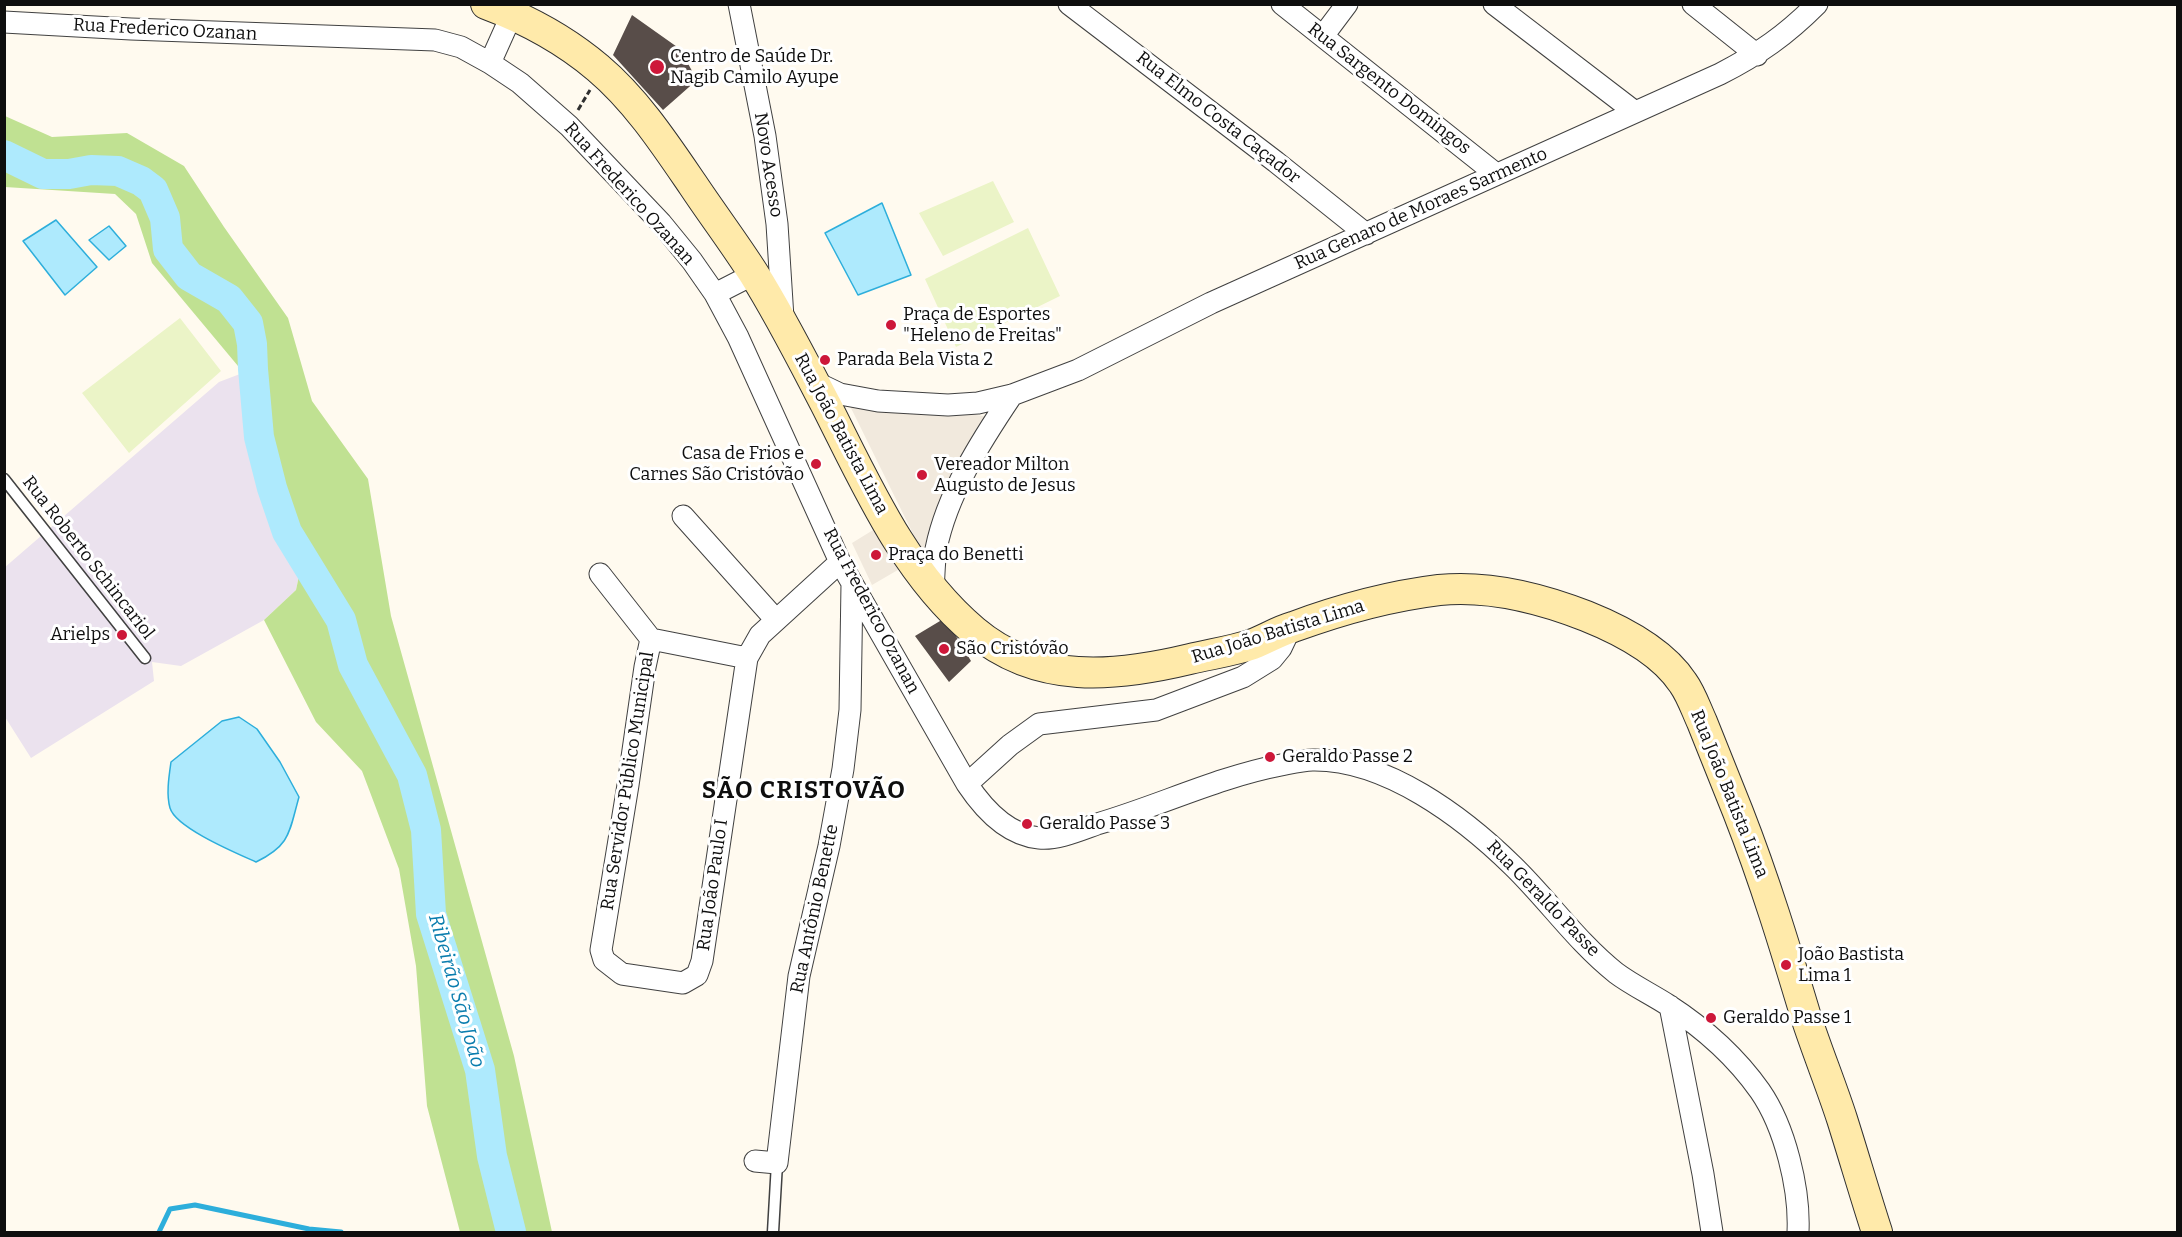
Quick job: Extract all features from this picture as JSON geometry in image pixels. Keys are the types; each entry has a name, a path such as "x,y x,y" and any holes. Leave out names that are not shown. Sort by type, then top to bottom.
{"street":[{"name":"Novo Acesso","path":"739,4 765,136 777,224 784,327"},
{"name":"Rua Elmo Costa Caçador","path":"1069,4 1366,234"},
{"name":"Rua Sargento Domingos","path":"1282,4 1496,174"},
{"path":"1323,36 1347,4"},
{"path":"1494,4 1635,112"},
{"path":"1693,4 1756,55"},
{"name":"Rua Genaro de Moraes Sarmento","path":"813,381 840,394 878,401 948,405 978,403 1012,395 1078,370 1211,303 1720,74 1756,55 1790,32 1818,4"},
{"name":"Rua João Batista Lima","path":"499,9 556,37 601,70 646,119 754,274 907,555 933,591 977,634 1004,651 1062,671 1096,674 1143,670 1254,644 1291,627 1392,597 1443,590 1489,589 1561,606 1600,622 1643,645 1663,661 1683,682 1754,854 1777,918 1808,1022 1841,1116 1877,1233"},
{"path":"490,63 499,9"},
{"name":"Rua Frederico Ozanan","path":"4,22 435,40 461,47 520,83 569,126 661,223 715,294 738,337 840,562 967,784"},
{"path":"715,294 754,274"},
{"path":"933,591 936,550 946,516 981,445 1012,395"},
{"path":"683,516 776,620"},
{"name":"Rua João Paulo I","path":"702,961 747,658 760,635 840,562"},
{"path":"600,574 651,639"},
{"name":"Rua Antônio Benette","path":"777,1163 799,976 829,846 843,769 850,710 852,583"},
{"path":"967,784 1010,745 1039,724 1156,710 1243,677 1272,659 1281,648 1291,627"},
{"name":"Rua Servidor Público Municipal","path":"702,961 697,975 683,983 622,974 604,960 601,950 651,639 747,658"},
{"name":"Rua Geraldo Passe","path":"967,784 979,802 1004,824 1022,835 1041,839 1063,835 1130,815 1254,770 1311,760 1349,762 1390,778 1427,798 1478,834 1514,866 1585,945 1617,973 1670,1006 1711,1037 1739,1065 1761,1093 1781,1134 1799,1213 1798,1233"},
{"path":"1670,1006 1703,1173 1712,1233"},
{"path":"754,1161 777,1163"}],"lane":[{"name":"Rua Roberto Schincariol","path":"4,479 145,658"},
{"path":"773,1233 777,1163"}],"path":[{"path":"569,126 601,70"}],"shaded area":[{"path":"253,369 259,437 272,488 287,532 291,537 299,576 296,590 264,620 181,666 152,662 154,681 31,758 5,717 4,568 219,382"},
{"name":"Vereador Milton Augusto de Jesus","path":"849,404 943,410 989,417 926,560"},
{"name":"Praça do Benetti","path":"878,527 903,567 872,585 852,543"}],"green space":[{"path":"5,116 52,137 127,133 184,166 288,318 312,401 368,479 391,616 514,1056 552,1232 460,1232 427,1106 416,966 399,869 362,771 316,722 264,620 296,590 299,576 243,372 152,263 136,214 115,194 5,187"},
{"path":"993,181 1014,222 943,256 919,213"},
{"path":"1028,228 1060,296 956,347 925,279"},
{"path":"180,318 221,371 129,453 82,393"}],"water":[{"path":"882,203 911,275 858,295 825,233"},
{"path":"56,220 97,267 65,295 23,241"},
{"path":"109,226 126,246 109,260 89,240"},
{"path":"239,717 257,729 280,762 299,797 287,836 276,850 256,862 183,824 175,816 169,803 168,785 171,762 222,721"}],"building":[{"name":"Centro de Saúde Dr. Nagib Camilo Ayupe","path":"632,15 680,49 697,80 663,110 613,55"},
{"name":"São Cristóvão","path":"945,618 971,661 949,682 915,636"}],"waterway":[{"name":"Ribeirão São João","path":"4,155 43,174 69,174 91,170 118,171 141,181 153,190 165,218 168,249 189,276 229,299 248,323 252,344 259,437 272,488 287,532 341,620 353,665 412,775 426,830 431,914 480,1070 492,1156 511,1232"},
{"path":"159,1232 170,1209 195,1205 309,1229 341,1232"},
{"path":"498,1232 510,1230"}],"place":[{"name":"Centro de Saúde Dr. Nagib Camilo Ayupe","path":"657,67"},
{"name":"Praça de Esportes \"Heleno de Freitas\"","path":"891,325"},
{"name":"Parada Bela Vista 2","path":"825,360"},
{"name":"Casa de Frios e Carnes São Cristóvão","path":"816,464"},
{"name":"Vereador Milton Augusto de Jesus","path":"922,475"},
{"name":"Praça do Benetti","path":"876,555"},
{"name":"Arielps","path":"122,635"},
{"name":"São Cristóvão","path":"944,649"},
{"name":"Geraldo Passe 2","path":"1270,757"},
{"name":"Geraldo Passe 3","path":"1027,824"},
{"name":"João Bastista Lima 1","path":"1786,965"},
{"name":"Geraldo Passe 1","path":"1711,1018"}],"district":[{"name":"SÃO CRISTOVÃO","path":"804,791"}]}
